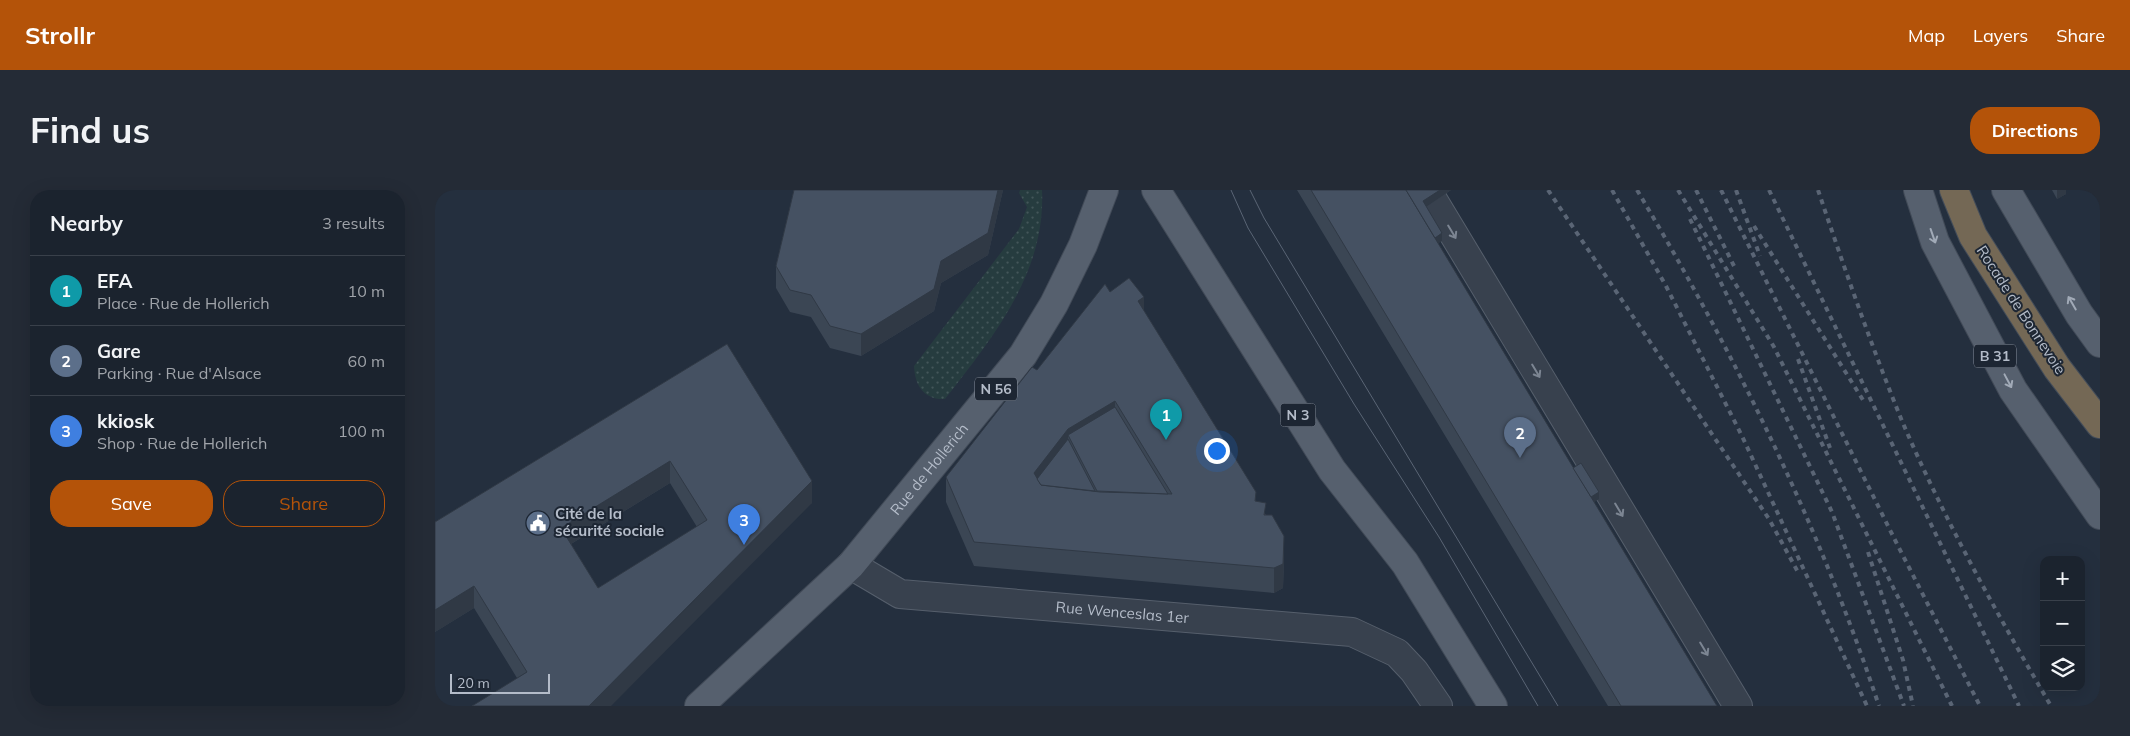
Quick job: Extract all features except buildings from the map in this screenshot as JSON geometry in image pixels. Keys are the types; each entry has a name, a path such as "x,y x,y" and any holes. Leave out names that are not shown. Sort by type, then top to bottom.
{"highway":[{"name":"Rocade de Bonnevoie","path":"1954,190 1973,236 2057,368 2100,424"}],"main road":[{"name":"Rue de Hollerich","path":"699,706 851,565 1023,355 1055,304 1083,245 1104,190"},
{"name":"N 3","path":"1157,190 1332,470 1405,563 1493,706"},
{"name":"B 31","path":"1918,190 1935,242 2013,390 2100,515"},
{"path":"2006,190 2079,314 2100,342"}],"street":[{"path":"1427,190 1738,706"},
{"name":"Rue Wenceslas 1er","path":"851,565 899,594 1352,632 1397,653 1414,671 1438,706"}],"green space":[{"path":"1020,190 1042,190 1041,220 1035,249 1026,276 998,328 945,399 931,397 922,390 916,380 914,366 1019,229 1027,207 1019,193"}],"tram line":[{"path":"1231,190 1248,228 1354,404 1439,537 1538,706"},
{"path":"1250,190 1264,218 1558,706"}],"railway":[{"path":"1548,190 1769,519 1799,574"},
{"path":"1612,190 1666,286 1742,436 1867,706"},
{"path":"1637,190 1708,314 1772,442 1830,572 1879,706"},
{"path":"1678,190 1774,347 1952,706"},
{"path":"1696,190 1734,266"},
{"path":"1721,190 1896,542 1980,706"},
{"path":"1736,190 1760,256"},
{"path":"1769,190 2019,706"},
{"path":"1818,190 1879,364 1918,458 1972,566 2051,706"},
{"path":"1690,219 1832,512 1904,706"},
{"path":"1754,226 1863,400"},
{"path":"1798,359 1830,448"},
{"path":"1868,552 1903,660 1913,706"}],"place":[{"name":"EFA","path":"1166,440"},
{"name":"Gare","path":"1520,458"},
{"name":"Cité de la sécurité sociale","path":"538,523"},
{"name":"kkiosk","path":"744,545"}]}
